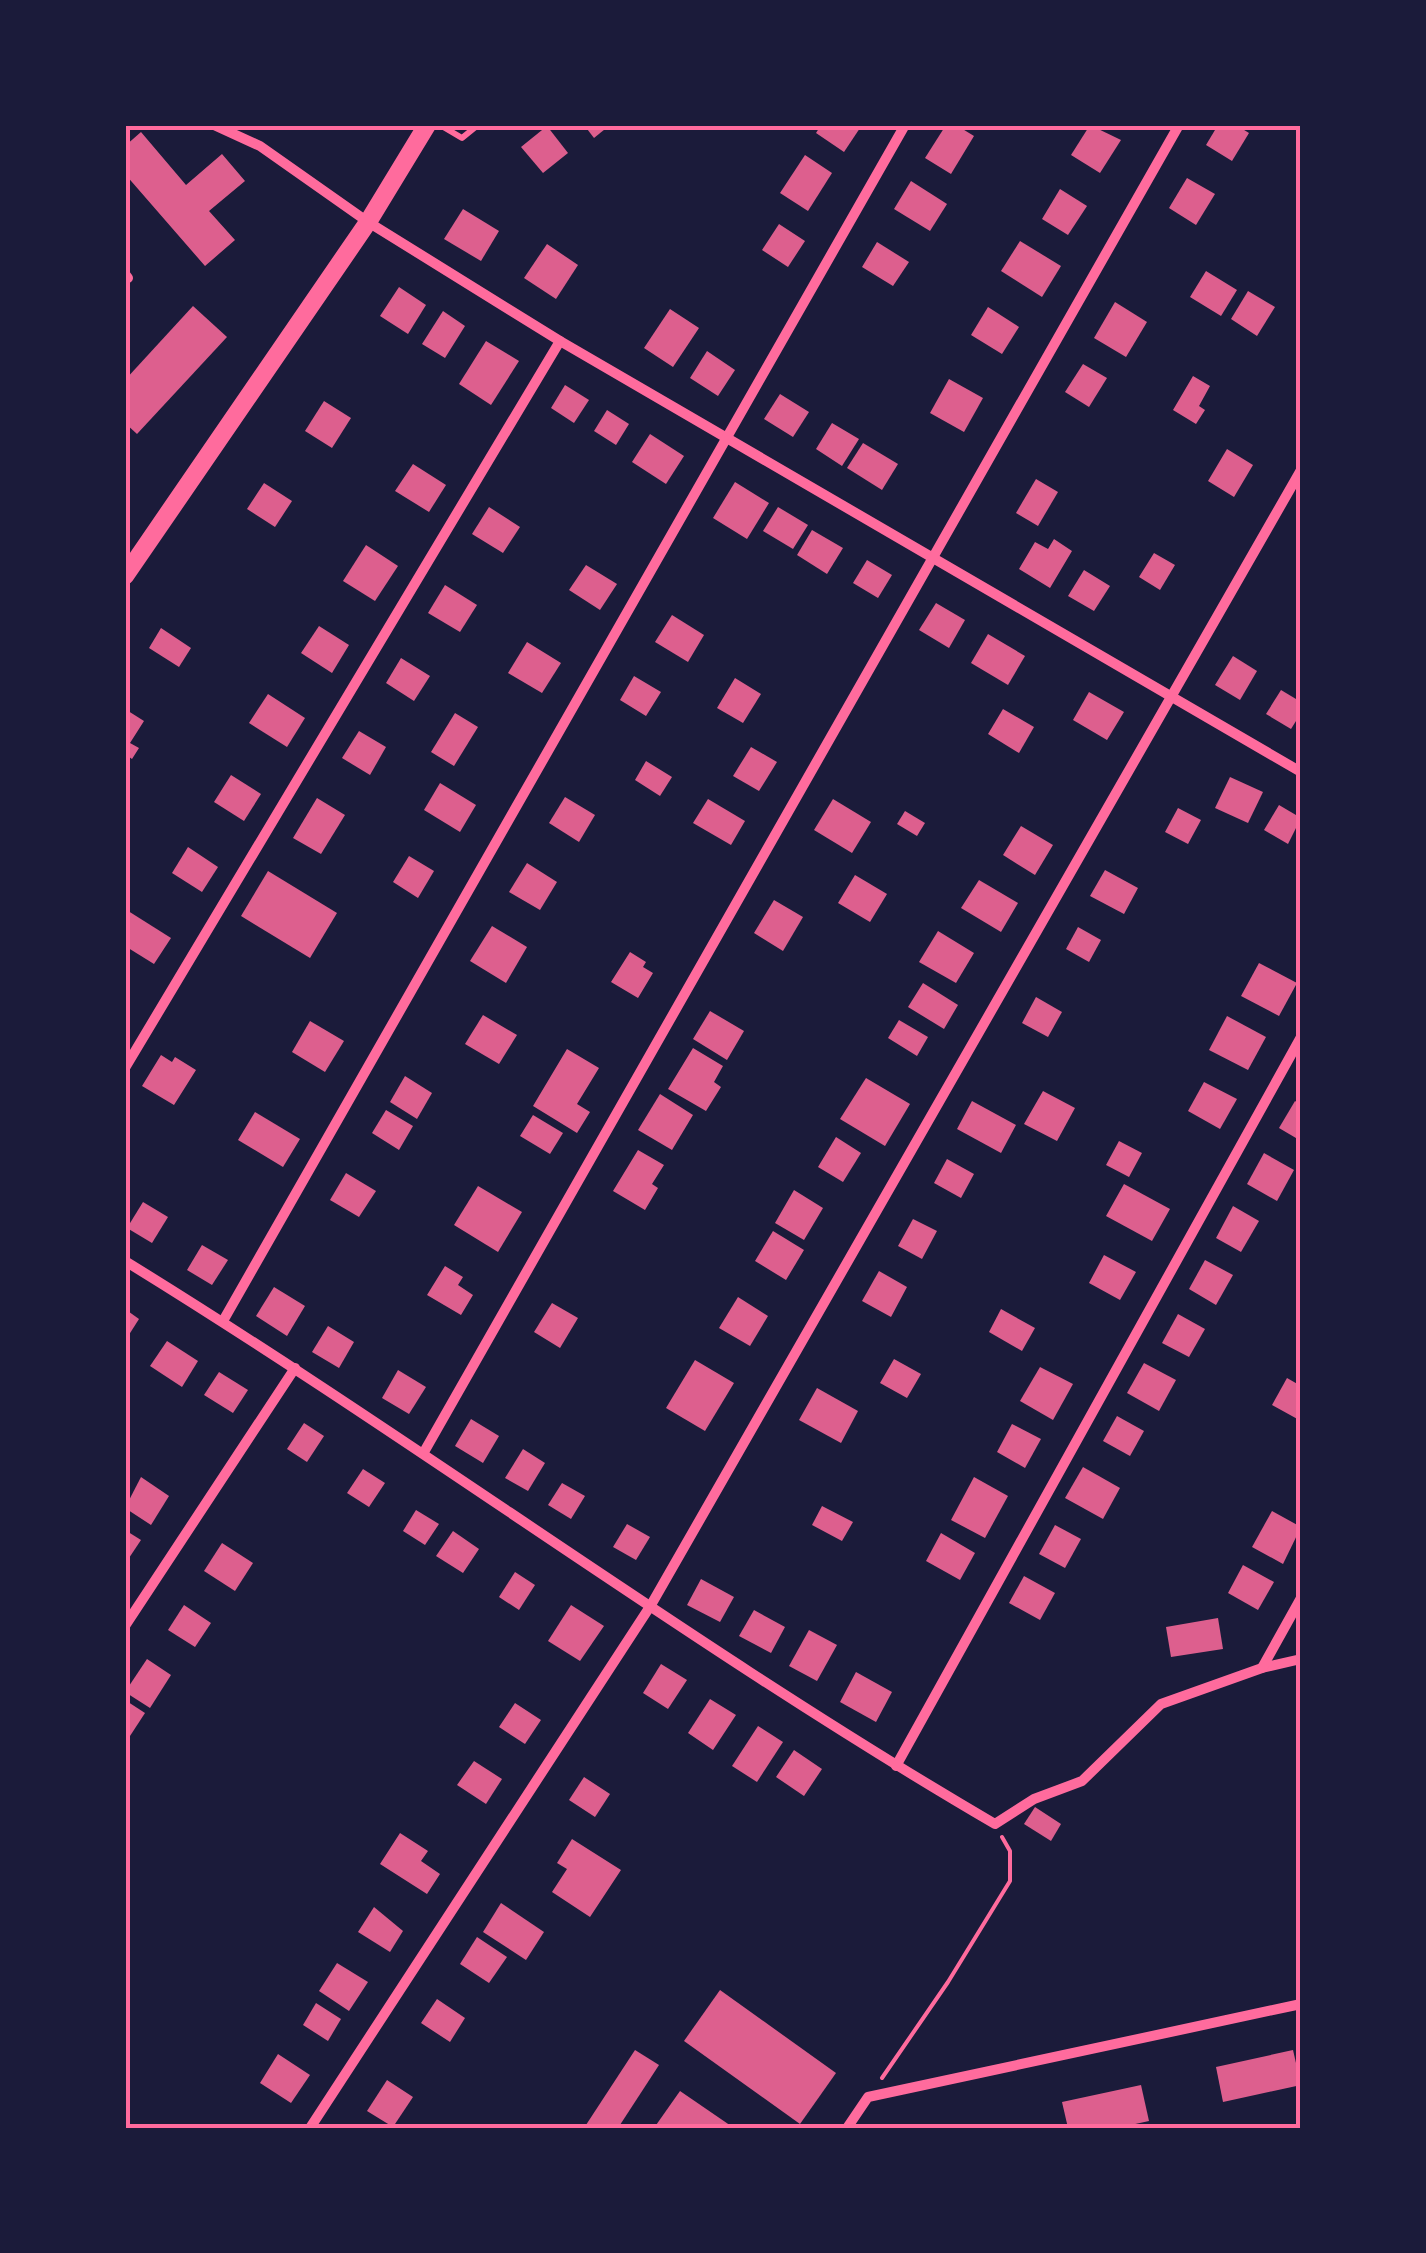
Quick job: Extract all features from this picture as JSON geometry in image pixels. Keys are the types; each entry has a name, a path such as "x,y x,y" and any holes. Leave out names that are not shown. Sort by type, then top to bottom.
{"street":[{"path":"214,125 260,146 368,222 560,341 934,555 1301,772"},
{"path":"125,576 368,222 427,125"},
{"path":"222,1321 905,125"},
{"path":"424,1452 1179,125"},
{"path":"125,1068 560,341"},
{"path":"310,2128 652,1605 1301,470"},
{"path":"896,1766 1301,1037"},
{"path":"125,1261 424,1452 896,1766 996,1824 1034,1799 1082,1782 1161,1704 1262,1668 1301,1659"},
{"path":"125,1626 295,1368"},
{"path":"1262,1668 1301,1598"},
{"path":"847,2128 868,2098 1301,2004"}],"lane":[{"path":"440,125 462,138 478,125"}],"path":[{"path":"868,2098 948,1982 1010,1881 1010,1850 996,1824"}],"building":[{"path":"584,125 610,125 594,138"},
{"path":"821,125 862,125 844,152 816,133"},
{"path":"946,125 956,125 974,136 951,174 925,158"},
{"path":"1090,125 1121,140 1100,173 1071,155"},
{"path":"1218,125 1236,125 1249,133 1232,161 1206,145"},
{"path":"547,126 568,153 543,173 521,147"},
{"path":"141,132 186,185 222,154 245,181 209,211 235,240 205,266 125,174 125,146"},
{"path":"805,155 832,173 808,211 780,193"},
{"path":"1187,178 1215,194 1196,225 1169,208"},
{"path":"911,181 947,204 930,231 894,209"},
{"path":"1060,189 1087,206 1068,235 1042,219"},
{"path":"463,209 499,231 481,261 444,239"},
{"path":"779,224 805,241 788,267 762,250"},
{"path":"1020,241 1061,266 1042,297 1001,271"},
{"path":"877,242 909,262 893,286 862,267"},
{"path":"547,244 578,265 556,299 524,278"},
{"path":"1206,271 1237,290 1221,316 1190,297"},
{"path":"399,287 426,305 408,334 380,316"},
{"path":"1248,291 1275,307 1257,336 1231,319"},
{"path":"1115,302 1147,322 1126,357 1094,338"},
{"path":"193,306 227,337 137,434 125,423 125,380"},
{"path":"988,307 1019,327 1002,354 971,335"},
{"path":"670,309 699,328 673,367 644,348"},
{"path":"443,311 465,326 445,358 422,344"},
{"path":"486,341 519,361 491,405 459,384"},
{"path":"707,351 735,370 718,396 690,378"},
{"path":"1083,364 1107,378 1089,407 1065,392"},
{"path":"1193,376 1210,386 1199,406 1205,410 1196,424 1173,410"},
{"path":"949,379 983,398 964,432 930,413"},
{"path":"565,385 589,400 574,423 551,408"},
{"path":"780,394 809,412 793,437 764,419"},
{"path":"324,401 351,418 332,448 305,431"},
{"path":"607,410 629,424 616,445 594,431"},
{"path":"832,423 859,439 842,466 816,449"},
{"path":"650,434 684,456 666,484 632,462"},
{"path":"863,443 898,464 882,490 847,468"},
{"path":"1227,449 1253,465 1234,497 1208,481"},
{"path":"413,464 446,485 429,512 395,491"},
{"path":"1036,479 1058,492 1038,526 1016,513"},
{"path":"735,482 769,503 747,539 713,518"},
{"path":"264,483 292,501 275,527 247,509"},
{"path":"489,507 520,527 503,553 472,534"},
{"path":"778,507 808,525 793,549 763,531"},
{"path":"812,530 843,548 827,574 797,555"},
{"path":"1054,539 1072,551 1050,588 1019,569 1035,542 1048,549"},
{"path":"366,545 398,566 375,601 343,581"},
{"path":"1154,553 1175,565 1160,590 1139,577"},
{"path":"867,560 892,575 878,598 853,583"},
{"path":"586,565 617,584 600,610 569,590"},
{"path":"1084,570 1110,586 1094,611 1068,596"},
{"path":"445,585 477,605 460,632 428,613"},
{"path":"936,603 965,620 949,648 919,630"},
{"path":"672,615 704,635 688,662 655,642"},
{"path":"319,626 349,645 332,673 301,653"},
{"path":"161,628 191,648 179,667 149,648"},
{"path":"988,634 1025,656 1008,685 971,663"},
{"path":"527,642 561,663 542,693 508,673"},
{"path":"1233,656 1257,671 1240,700 1215,685"},
{"path":"401,658 430,676 414,701 386,683"},
{"path":"634,676 661,692 646,716 620,700"},
{"path":"735,678 761,694 743,723 717,708"},
{"path":"1281,690 1301,702 1301,713 1291,729 1266,714"},
{"path":"1089,692 1124,712 1107,740 1073,720"},
{"path":"268,694 305,718 287,747 249,723"},
{"path":"125,709 144,721 130,743 139,748 132,759 125,754"},
{"path":"1003,709 1034,727 1019,753 988,734"},
{"path":"455,713 478,727 454,766 431,752"},
{"path":"359,731 386,747 370,775 342,758"},
{"path":"751,747 777,762 759,791 733,776"},
{"path":"646,761 672,777 660,796 635,780"},
{"path":"231,775 261,794 244,821 214,802"},
{"path":"1230,777 1263,792 1248,823 1215,808"},
{"path":"440,783 476,805 460,832 424,810"},
{"path":"565,797 595,815 579,842 549,823"},
{"path":"317,798 345,815 321,854 293,838"},
{"path":"708,799 745,821 731,845 693,823"},
{"path":"833,799 871,822 852,853 814,830"},
{"path":"1279,805 1301,818 1288,844 1264,830"},
{"path":"1178,808 1201,820 1188,844 1165,832"},
{"path":"905,811 925,823 917,836 897,824"},
{"path":"1021,826 1053,845 1035,875 1003,855"},
{"path":"188,847 218,867 202,892 172,873"},
{"path":"409,856 434,871 418,898 393,882"},
{"path":"527,863 557,882 540,910 509,892"},
{"path":"1105,870 1138,888 1124,914 1090,896"},
{"path":"268,871 337,913 310,958 241,916"},
{"path":"855,875 887,894 870,922 838,903"},
{"path":"979,880 1018,903 1001,932 961,908"},
{"path":"774,900 803,917 783,951 754,933"},
{"path":"125,909 171,938 154,964 125,946"},
{"path":"492,926 527,947 506,983 470,961"},
{"path":"1078,927 1101,940 1089,962 1066,949"},
{"path":"938,931 974,953 956,983 919,962"},
{"path":"630,952 646,962 643,967 653,973 638,998 611,982"},
{"path":"1259,963 1297,983 1279,1016 1241,996"},
{"path":"923,983 958,1005 944,1029 908,1007"},
{"path":"1036,997 1062,1012 1048,1037 1022,1023"},
{"path":"710,1011 744,1031 727,1060 693,1039"},
{"path":"483,1015 517,1035 499,1064 465,1044"},
{"path":"1227,1016 1266,1037 1248,1070 1209,1050"},
{"path":"899,1020 928,1037 917,1056 888,1038"},
{"path":"310,1021 344,1041 325,1072 292,1052"},
{"path":"693,1048 723,1066 714,1082 721,1087 706,1111 668,1089"},
{"path":"567,1049 599,1068 577,1104 590,1112 577,1133 533,1106"},
{"path":"161,1055 172,1062 175,1057 196,1070 174,1105 142,1086"},
{"path":"405,1076 432,1093 417,1119 390,1102"},
{"path":"866,1078 910,1104 885,1146 840,1119"},
{"path":"1204,1082 1237,1099 1220,1129 1188,1111"},
{"path":"1043,1091 1075,1108 1057,1141 1024,1124"},
{"path":"660,1094 693,1115 672,1150 638,1130"},
{"path":"972,1101 1016,1125 1001,1153 957,1129"},
{"path":"1295,1101 1301,1105 1301,1141 1279,1128"},
{"path":"386,1110 413,1126 399,1150 372,1133"},
{"path":"255,1112 300,1139 283,1167 238,1140"},
{"path":"533,1115 563,1133 550,1154 520,1136"},
{"path":"836,1137 861,1153 843,1182 818,1167"},
{"path":"1119,1141 1142,1153 1129,1177 1106,1165"},
{"path":"638,1150 664,1165 652,1184 658,1188 645,1210 613,1191"},
{"path":"1264,1153 1294,1170 1277,1201 1247,1184"},
{"path":"947,1159 974,1174 961,1198 934,1183"},
{"path":"346,1173 376,1191 359,1217 330,1200"},
{"path":"1124,1184 1170,1209 1152,1241 1106,1216"},
{"path":"478,1186 522,1212 498,1252 454,1225"},
{"path":"794,1190 823,1208 804,1240 775,1223"},
{"path":"143,1202 168,1217 152,1243 127,1228"},
{"path":"1233,1206 1259,1221 1241,1252 1216,1238"},
{"path":"913,1219 937,1231 922,1259 898,1246"},
{"path":"773,1231 804,1250 786,1280 755,1261"},
{"path":"202,1245 228,1260 212,1285 187,1270"},
{"path":"1104,1255 1136,1272 1120,1300 1089,1283"},
{"path":"1205,1260 1233,1275 1216,1305 1189,1289"},
{"path":"445,1266 463,1277 458,1285 473,1295 461,1315 427,1295"},
{"path":"879,1271 907,1287 891,1317 862,1301"},
{"path":"274,1287 305,1306 287,1336 256,1316"},
{"path":"738,1297 768,1316 750,1346 719,1328"},
{"path":"552,1303 578,1318 560,1348 534,1332"},
{"path":"125,1309 139,1319 125,1341"},
{"path":"1001,1309 1035,1328 1022,1351 989,1332"},
{"path":"1178,1314 1205,1329 1189,1357 1162,1343"},
{"path":"328,1326 354,1342 339,1368 312,1352"},
{"path":"167,1341 198,1361 182,1387 150,1366"},
{"path":"894,1359 921,1374 907,1398 880,1383"},
{"path":"695,1360 734,1383 705,1431 666,1408"},
{"path":"1144,1363 1176,1380 1159,1411 1127,1393"},
{"path":"1040,1367 1073,1384 1053,1420 1020,1401"},
{"path":"398,1370 426,1387 409,1414 382,1398"},
{"path":"219,1372 248,1390 233,1413 204,1395"},
{"path":"1287,1378 1301,1386 1301,1421 1272,1405"},
{"path":"817,1388 858,1411 841,1443 799,1420"},
{"path":"1117,1416 1144,1431 1130,1456 1103,1441"},
{"path":"471,1419 499,1436 483,1463 455,1446"},
{"path":"304,1423 324,1436 307,1462 287,1449"},
{"path":"1012,1424 1041,1439 1025,1468 997,1452"},
{"path":"523,1449 545,1463 528,1491 505,1478"},
{"path":"1083,1467 1120,1488 1103,1519 1065,1498"},
{"path":"363,1469 385,1483 369,1507 347,1493"},
{"path":"141,1477 169,1496 151,1525 125,1508"},
{"path":"974,1477 1008,1496 985,1538 951,1520"},
{"path":"562,1483 585,1496 571,1519 548,1505"},
{"path":"822,1506 853,1522 842,1541 812,1525"},
{"path":"416,1510 439,1524 425,1545 403,1531"},
{"path":"1272,1511 1301,1527 1283,1564 1252,1547"},
{"path":"627,1524 650,1537 636,1560 613,1547"},
{"path":"1055,1525 1081,1539 1065,1568 1039,1554"},
{"path":"125,1530 141,1540 125,1564"},
{"path":"453,1531 479,1549 463,1573 436,1556"},
{"path":"941,1533 975,1553 960,1580 926,1561"},
{"path":"222,1543 253,1563 235,1591 204,1571"},
{"path":"1243,1565 1274,1582 1258,1610 1228,1593"},
{"path":"515,1572 535,1585 519,1610 499,1597"},
{"path":"1024,1576 1055,1593 1040,1620 1009,1603"},
{"path":"701,1579 734,1597 720,1622 687,1605"},
{"path":"184,1605 211,1623 195,1647 168,1630"},
{"path":"571,1605 604,1626 580,1661 548,1641"},
{"path":"754,1610 785,1627 771,1653 739,1636"},
{"path":"1218,1618 1223,1649 1171,1657 1166,1627"},
{"path":"809,1630 837,1645 817,1681 789,1666"},
{"path":"147,1659 171,1675 150,1708 125,1692"},
{"path":"661,1664 687,1680 668,1709 643,1693"},
{"path":"856,1672 892,1692 876,1722 840,1702"},
{"path":"710,1699 736,1715 713,1750 688,1733"},
{"path":"125,1700 145,1713 130,1736 125,1733"},
{"path":"515,1703 541,1720 525,1744 499,1727"},
{"path":"758,1726 783,1742 757,1782 732,1766"},
{"path":"794,1750 822,1769 804,1796 776,1777"},
{"path":"474,1761 502,1779 486,1804 457,1785"},
{"path":"584,1777 610,1794 595,1817 569,1800"},
{"path":"1035,1807 1061,1824 1051,1841 1024,1824"},
{"path":"400,1833 428,1851 421,1861 440,1874 427,1894 380,1864"},
{"path":"572,1839 621,1870 590,1917 552,1892 567,1869 557,1863"},
{"path":"501,1903 544,1932 526,1960 483,1932"},
{"path":"374,1907 403,1931 390,1952 358,1932"},
{"path":"477,1937 507,1957 489,1983 460,1964"},
{"path":"337,1963 368,1982 349,2011 319,1991"},
{"path":"720,1990 836,2073 800,2124 684,2041"},
{"path":"437,1999 465,2018 450,2042 421,2023"},
{"path":"316,2003 341,2019 328,2041 303,2025"},
{"path":"635,2050 659,2065 618,2128 584,2128"},
{"path":"1293,2050 1301,2085 1223,2102 1216,2067"},
{"path":"278,2054 310,2075 291,2103 260,2083"},
{"path":"387,2080 413,2097 393,2127 367,2111"},
{"path":"1141,2085 1149,2121 1117,2128 1068,2128 1062,2102"},
{"path":"680,2091 734,2128 654,2128"}]}
